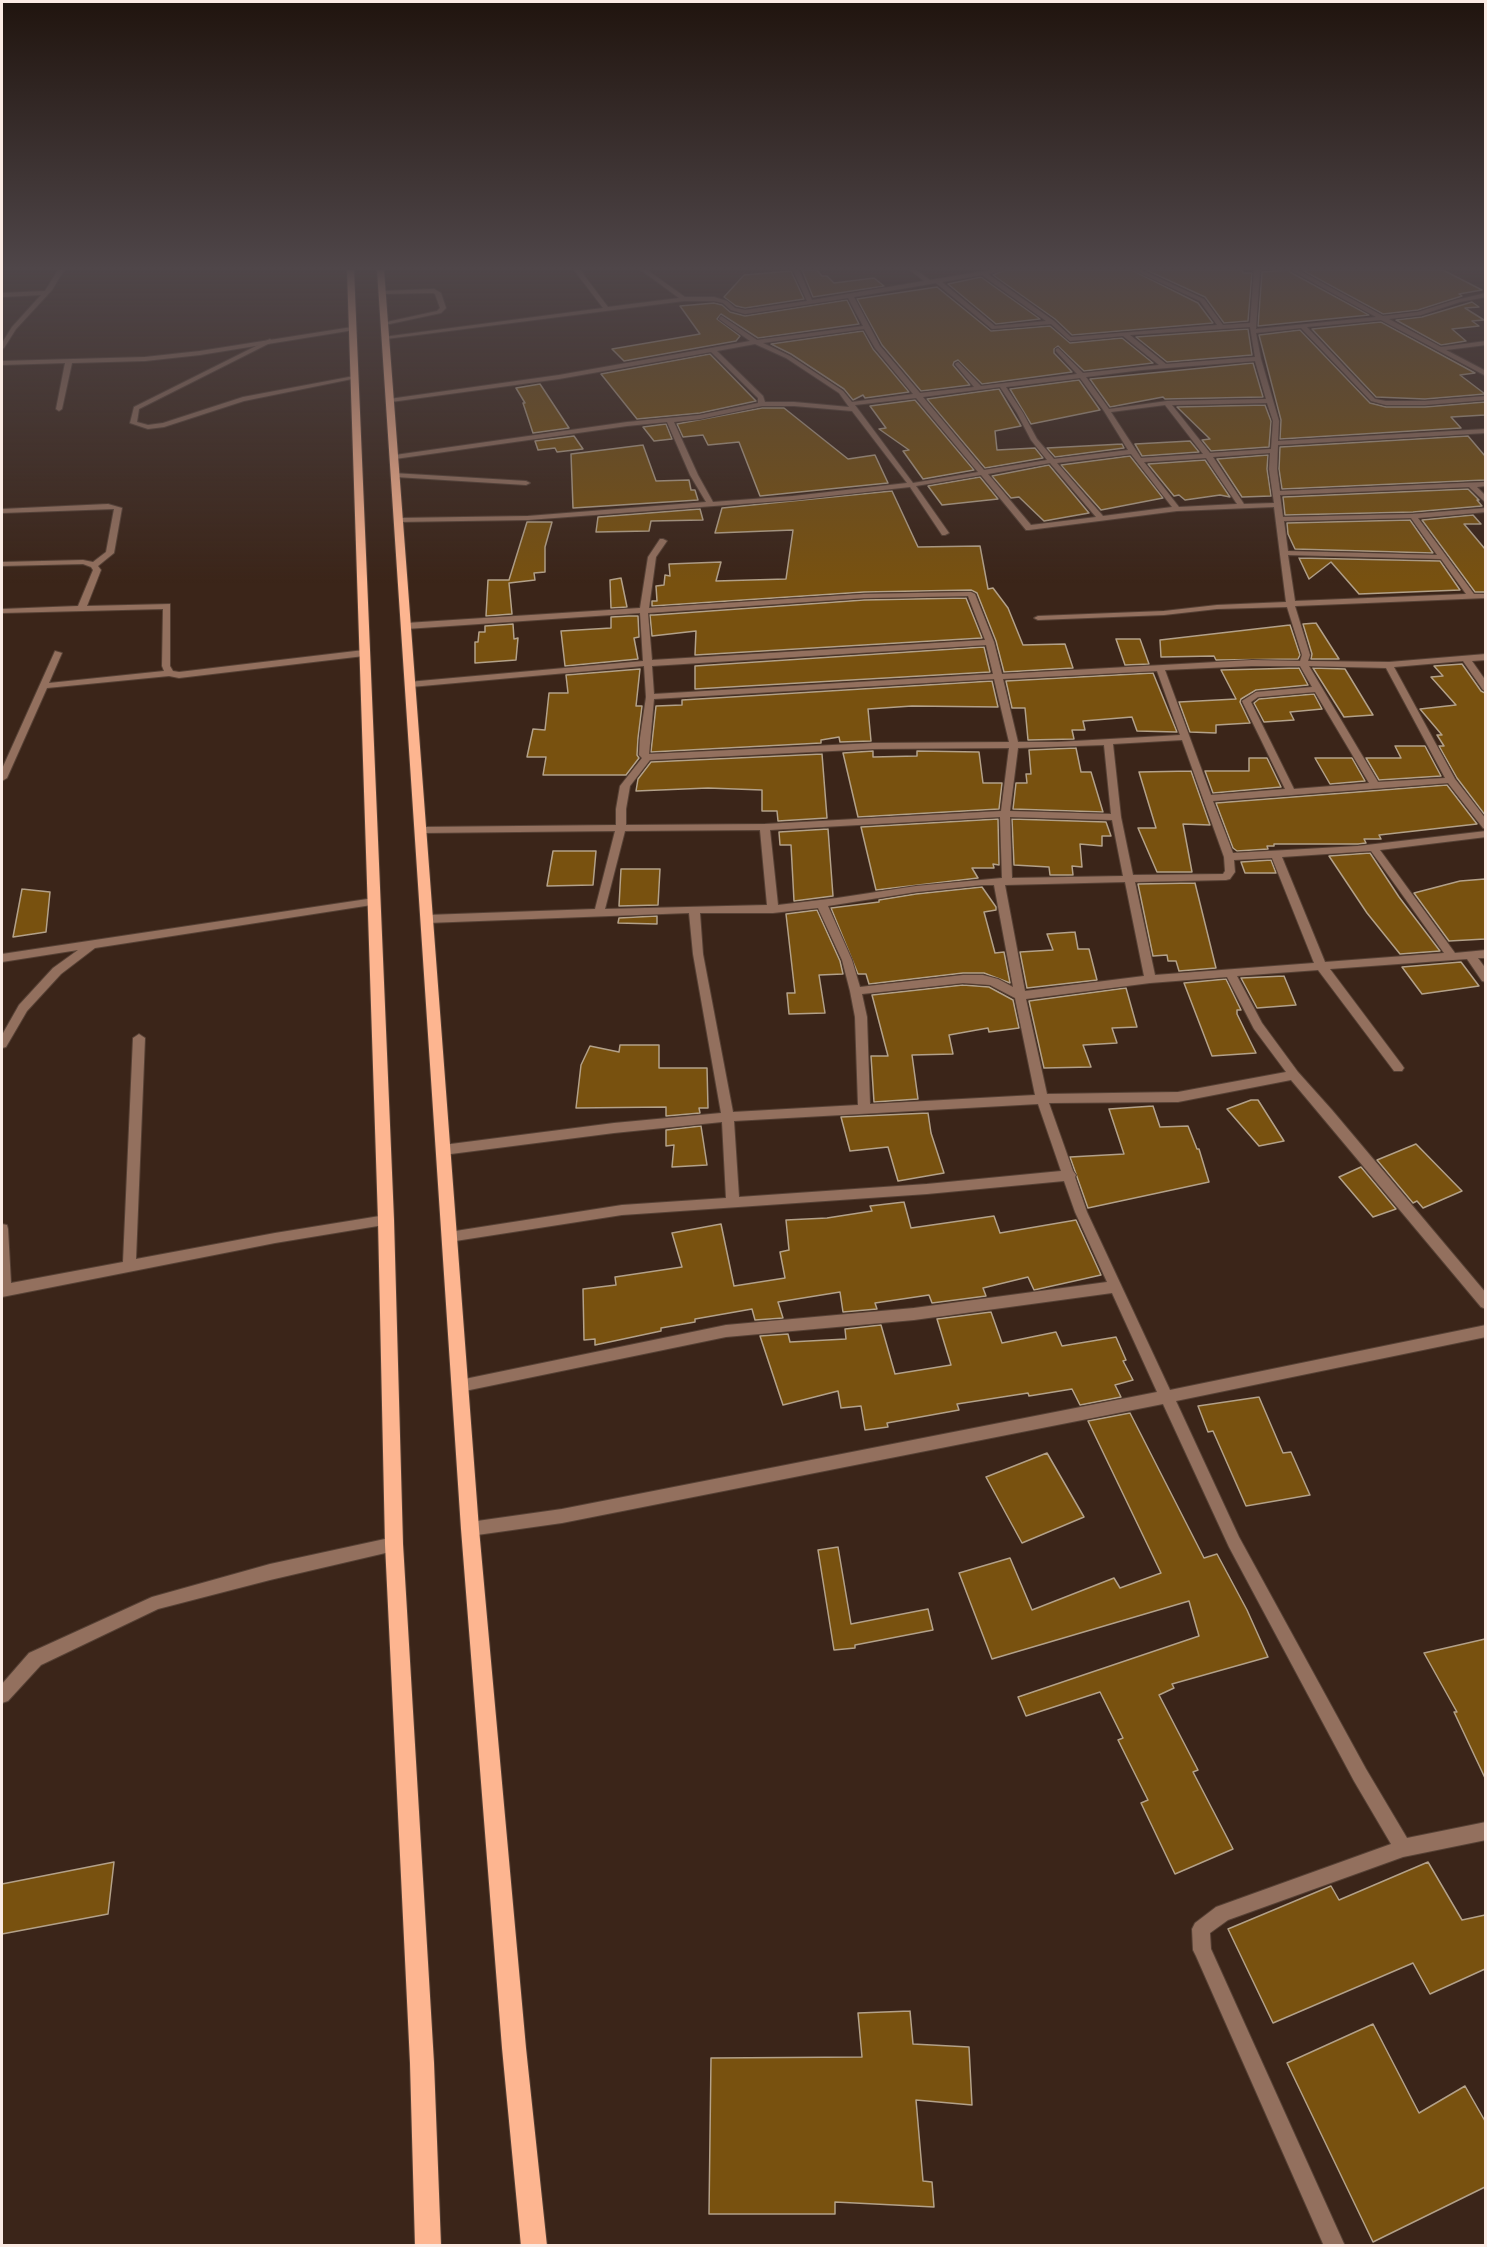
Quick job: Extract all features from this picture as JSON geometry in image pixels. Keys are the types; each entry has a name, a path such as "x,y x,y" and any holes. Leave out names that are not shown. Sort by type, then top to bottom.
{"main road":[{"path":"354,375 386,1220 394,1544 422,2063 428,2246"},
{"path":"389,375 470,1529 514,2048 534,2246"}],"street":[{"path":"59,409 66,375"},
{"path":"202,375 136,408 133,423 148,427 164,425 243,399 354,378"},
{"path":"391,400 571,375"},
{"path":"738,375 761,397 762,404"},
{"path":"815,375 841,392 945,532"},
{"path":"900,375 1029,528 1177,509 1277,505"},
{"path":"967,375 978,387"},
{"path":"394,457 724,413 762,404 851,406 916,394 1081,375 1133,452 1177,509"},
{"path":"1262,375 1275,421 1273,469 1277,505 1291,605 1306,655 1303,664 1375,786"},
{"path":"1349,375 1373,400 1386,403 1425,403 1485,398"},
{"path":"1001,384 1020,412 1034,440 1101,518"},
{"path":"1107,411 1167,404 1268,400"},
{"path":"1167,404 1208,455 1242,506"},
{"path":"669,419 711,504"},
{"path":"1139,460 1485,431"},
{"path":"399,520 528,518 711,504 912,485 1052,461 1133,452"},
{"path":"396,475 526,483"},
{"path":"1276,493 1485,484"},
{"path":"1471,485 1485,501"},
{"path":"2,511 108,506 118,508 110,553 94,565"},
{"path":"1279,519 1413,516 1485,510"},
{"path":"1413,516 1472,597"},
{"path":"647,757 644,755 650,697 644,612 652,557 663,541"},
{"path":"1284,553 1443,557"},
{"path":"2,564 83,562 94,565 97,570 82,607"},
{"path":"406,626 864,596 971,594 990,642 1014,746 1005,814 1003,882 1020,996 1042,1099 1081,1212 1234,1542 1360,1775 1403,1848"},
{"path":"1038,618 1485,596"},
{"path":"2,611 167,606 166,666 169,673"},
{"path":"411,684 649,664 990,642"},
{"path":"44,686 169,673 190,674 364,652"},
{"path":"2,778 58,653"},
{"path":"650,697 669,694 1252,663 1389,665 1485,657"},
{"path":"1466,659 1485,688"},
{"path":"1389,665 1451,780 1485,826"},
{"path":"427,918 694,909 773,909 822,904 916,889 1003,882 1226,877 1230,872 1229,857 1160,668"},
{"path":"1291,792 1246,701 1256,695 1318,689"},
{"path":"647,757 873,746 1014,746 1187,737"},
{"path":"1108,742 1116,817 1150,979"},
{"path":"599,912 621,827 621,809 626,786 647,757"},
{"path":"1209,798 1451,780"},
{"path":"421,830 765,827 1005,814 1116,817"},
{"path":"765,827 773,909"},
{"path":"1229,857 1373,847 1485,834"},
{"path":"1373,847 1452,957"},
{"path":"1276,854 1321,966 1398,1068"},
{"path":"2,958 374,902"},
{"path":"822,904 847,960 856,991 861,1017 864,1109"},
{"path":"694,909 698,954 728,1118 733,1202"},
{"path":"2,1042 30,1001 57,971 92,945"},
{"path":"856,991 963,979 983,979 993,981 1020,996 1150,979 1485,954"},
{"path":"1470,956 1485,978"},
{"path":"1230,973 1258,1026 1294,1075 1485,1304"},
{"path":"129,1266 140,1038"},
{"path":"443,1150 614,1128 728,1118 1042,1099 1178,1097 1294,1075"},
{"path":"449,1237 622,1210 927,1189 1070,1175"},
{"path":"2,1229 3,1291 275,1238 386,1220"},
{"path":"460,1386 726,1331 914,1314 1116,1287"},
{"path":"470,1529 562,1516 1166,1397 1485,1331"},
{"path":"2,1695 35,1659 157,1602 270,1572 394,1544"},
{"path":"1335,2246 1202,1950 1201,1929 1222,1912 1403,1848 1485,1831"}],"building":[{"path":"602,375 730,375 756,401 700,413 637,419"},
{"path":"823,375 895,375 909,392 865,398 863,395 853,400 844,389"},
{"path":"907,375 961,375 970,385 921,391"},
{"path":"973,375 1051,375 982,384"},
{"path":"1132,375 1256,375 1263,397 1165,399 1163,397 1110,407 1090,379"},
{"path":"1269,375 1343,375 1370,403 1386,407 1425,407 1485,402 1485,415 1451,417 1461,428 1280,439 1281,420"},
{"path":"1355,375 1461,375 1485,394 1425,399 1376,397"},
{"path":"1079,380 1100,410 1031,424 1010,389"},
{"path":"540,384 569,428 533,433 523,403 525,403 516,388"},
{"path":"999,389 1021,426 995,431 997,450 1035,448 1043,458 985,468 927,399"},
{"path":"915,400 974,470 923,479 903,451 909,450 879,429 886,428 870,406"},
{"path":"1265,405 1271,421 1269,447 1211,451 1202,440 1210,439 1177,407"},
{"path":"762,408 784,408 848,459 875,455 888,483 760,496 739,442 708,445 703,435 683,437 677,424"},
{"path":"666,424 672,439 654,441 643,427"},
{"path":"574,436 583,449 557,452 555,448 538,450 535,441"},
{"path":"1468,436 1485,456 1485,480 1282,489 1279,469 1280,447"},
{"path":"1190,441 1199,452 1142,456 1135,444"},
{"path":"1122,444 1124,448 1055,457 1047,448"},
{"path":"643,445 656,481 689,480 691,490 695,490 698,500 573,508 571,454"},
{"path":"1268,455 1267,469 1271,496 1242,497 1217,459"},
{"path":"1130,456 1163,498 1101,510 1061,465"},
{"path":"1205,460 1230,497 1220,495 1185,500 1179,495 1174,496 1148,464"},
{"path":"1049,465 1089,513 1044,521 1019,497 1011,498 992,476"},
{"path":"980,477 998,499 942,505 928,486"},
{"path":"1468,489 1482,506 1413,512 1285,515 1283,497"},
{"path":"892,491 918,547 980,546 988,589 993,588 1008,608 1023,645 1065,644 1073,668 1004,672 996,641 977,593 971,590 864,592 652,606 652,601 657,601 656,586 664,585 665,575 670,576 669,564 721,562 716,581 786,579 793,530 715,533 722,508"},
{"path":"700,509 703,520 651,521 649,531 596,532 598,517"},
{"path":"1473,515 1481,524 1464,524 1485,549 1485,592 1475,592 1422,520"},
{"path":"1410,520 1433,553 1295,549 1288,534 1287,523"},
{"path":"527,522 552,522 545,547 545,572 534,573 535,580 509,583 512,614 486,616 488,580 509,580"},
{"path":"1299,558 1440,561 1460,590 1359,594 1331,562 1309,579"},
{"path":"621,578 627,607 611,608 610,580"},
{"path":"966,598 982,638 695,655 696,631 652,636 650,615 864,600"},
{"path":"638,616 639,637 634,638 638,659 565,666 561,631 611,628 611,617"},
{"path":"1316,623 1339,659 1311,659 1312,654 1303,624"},
{"path":"513,624 514,639 518,638 516,660 475,663 475,642 478,642 479,632 485,632 485,626"},
{"path":"1290,625 1300,655 1298,659 1216,660 1214,656 1161,657 1160,640"},
{"path":"1116,639 1140,639 1149,664 1125,665"},
{"path":"984,647 990,672 695,689 695,666"},
{"path":"1462,664 1481,691 1485,693 1485,815 1457,778 1439,746 1444,746 1437,735 1442,735 1420,709 1456,705 1431,677 1443,676 1434,666"},
{"path":"1299,668 1308,685 1256,690 1241,699 1240,702 1250,723 1216,725 1216,733 1190,732 1179,702 1236,699 1221,670"},
{"path":"1313,668 1345,669 1373,715 1344,717"},
{"path":"640,669 636,706 642,706 637,755 639,758 626,775 543,775 546,757 527,757 533,729 545,730 549,693 568,693 566,675"},
{"path":"1153,673 1177,732 1137,731 1132,717 1083,721 1085,730 1072,730 1074,739 1028,740 1025,708 1012,708 1006,681"},
{"path":"992,681 998,707 912,706 868,709 871,741 840,742 839,737 821,740 821,743 651,752 656,706 682,705 682,700"},
{"path":"1314,694 1322,709 1290,712 1294,720 1264,722 1254,703 1259,699"},
{"path":"1395,746 1425,746 1441,776 1379,780 1366,758 1401,758"},
{"path":"1076,748 1081,772 1091,772 1103,812 1013,809 1016,783 1027,783 1026,774 1031,774 1029,750"},
{"path":"873,751 873,757 917,756 917,751 979,752 983,783 1002,783 999,809 858,817 843,753"},
{"path":"822,754 827,818 778,821 777,811 762,811 762,790 708,788 636,791 638,779 651,762"},
{"path":"1249,758 1267,758 1281,787 1213,793 1205,771 1249,771"},
{"path":"1315,758 1352,758 1365,781 1330,784"},
{"path":"1191,771 1210,825 1183,824 1192,872 1157,872 1138,828 1156,828 1139,772"},
{"path":"1447,785 1477,824 1379,835 1381,839 1364,839 1366,843 1358,844 1274,844 1274,846 1267,846 1268,849 1237,851 1233,848 1216,803"},
{"path":"998,819 999,865 993,864 994,868 972,868 978,878 876,890 861,827"},
{"path":"1012,819 1106,822 1111,836 1102,836 1102,846 1080,844 1082,867 1072,866 1073,875 1050,875 1049,867 1014,865"},
{"path":"828,829 833,896 794,901 791,845 780,845 779,832"},
{"path":"553,851 596,851 593,885 547,886"},
{"path":"1370,853 1399,897 1440,951 1400,954 1367,913 1329,856"},
{"path":"1271,860 1276,873 1245,873 1241,862"},
{"path":"621,869 660,869 658,905 619,906"},
{"path":"1485,879 1485,939 1449,941 1414,893 1460,881"},
{"path":"1195,883 1216,968 1179,971 1176,961 1168,961 1167,955 1153,956 1138,884"},
{"path":"982,887 996,907 996,910 984,912 995,953 1004,952 1010,983 984,973 963,973 869,984 866,974 858,974 831,908 879,902 879,900 916,894"},
{"path":"22,889 50,892 46,932 13,937"},
{"path":"817,910 840,961 843,974 819,975 825,1013 789,1014 787,993 795,993 786,914"},
{"path":"657,916 657,924 618,923 619,918"},
{"path":"1075,932 1078,949 1089,949 1097,980 1027,988 1020,952 1053,950 1047,934"},
{"path":"1461,962 1479,986 1422,994 1402,967"},
{"path":"1284,976 1296,1005 1257,1008 1241,978"},
{"path":"1226,979 1241,1010 1237,1010 1237,1014 1256,1053 1212,1056 1184,983"},
{"path":"963,985 989,987 1013,1000 1019,1028 989,1032 988,1028 949,1035 953,1054 912,1055 918,1099 874,1102 871,1056 888,1056 872,995"},
{"path":"1126,988 1137,1027 1112,1028 1117,1043 1083,1045 1091,1067 1044,1068 1029,1001"},
{"path":"620,1045 659,1045 659,1068 707,1068 708,1108 699,1108 700,1113 666,1116 666,1107 576,1108 581,1065 590,1046 619,1052"},
{"path":"1251,1100 1258,1100 1284,1141 1259,1146 1227,1109"},
{"path":"1153,1106 1160,1127 1188,1126 1197,1149 1199,1149 1209,1182 1088,1208 1070,1157 1124,1154 1109,1109"},
{"path":"928,1113 931,1133 944,1173 898,1181 888,1147 850,1151 841,1117"},
{"path":"701,1126 707,1165 672,1167 674,1145 666,1146 666,1130"},
{"path":"1416,1144 1462,1191 1423,1208 1417,1201 1413,1203 1377,1160"},
{"path":"1361,1167 1396,1209 1373,1217 1339,1177"},
{"path":"904,1202 911,1228 994,1216 1000,1233 1076,1220 1101,1275 1034,1290 1028,1277 983,1288 986,1296 932,1303 929,1295 875,1303 877,1309 843,1312 840,1292 778,1302 783,1318 755,1320 752,1309 695,1319 695,1322 661,1328 661,1331 595,1345 595,1339 584,1340 583,1289 616,1285 615,1277 682,1267 672,1233 721,1224 734,1286 785,1278 780,1252 789,1250 786,1220 827,1218 872,1211 870,1206"},
{"path":"991,1312 1002,1343 1056,1332 1062,1346 1116,1337 1126,1360 1123,1361 1133,1380 1115,1385 1121,1397 1080,1405 1072,1389 1029,1396 1028,1393 957,1404 959,1410 887,1423 888,1427 865,1430 861,1406 841,1408 838,1391 783,1405 760,1336 788,1334 790,1342 846,1339 845,1329 881,1325 895,1374 951,1365 937,1319"},
{"path":"1259,1397 1283,1453 1291,1452 1310,1495 1246,1506 1213,1431 1208,1432 1198,1406"},
{"path":"1130,1413 1204,1558 1217,1554 1247,1610 1268,1657 1172,1684 1174,1688 1159,1695 1198,1770 1193,1772 1233,1849 1175,1874 1141,1803 1148,1800 1118,1740 1123,1738 1100,1692 1026,1716 1018,1697 1199,1636 1189,1601 992,1659 959,1573 1010,1558 1032,1610 1114,1578 1120,1588 1161,1573 1088,1421"},
{"path":"1047,1453 1084,1517 1022,1543 986,1477"},
{"path":"838,1547 851,1624 928,1609 933,1630 855,1645 855,1648 834,1650 818,1550"},
{"path":"1485,1639 1485,1778 1454,1712 1457,1712 1424,1653"},
{"path":"114,1862 108,1914 2,1934 2,1884"},
{"path":"1428,1862 1462,1920 1485,1915 1485,1969 1430,1994 1413,1963 1273,2023 1228,1929 1331,1886 1339,1900"},
{"path":"910,2011 913,2044 969,2047 972,2105 916,2100 923,2181 932,2182 934,2207 835,2202 835,2214 709,2214 711,2058 862,2057 858,2013"},
{"path":"1373,2024 1419,2113 1465,2086 1485,2121 1485,2187 1373,2242 1287,2063"}]}
